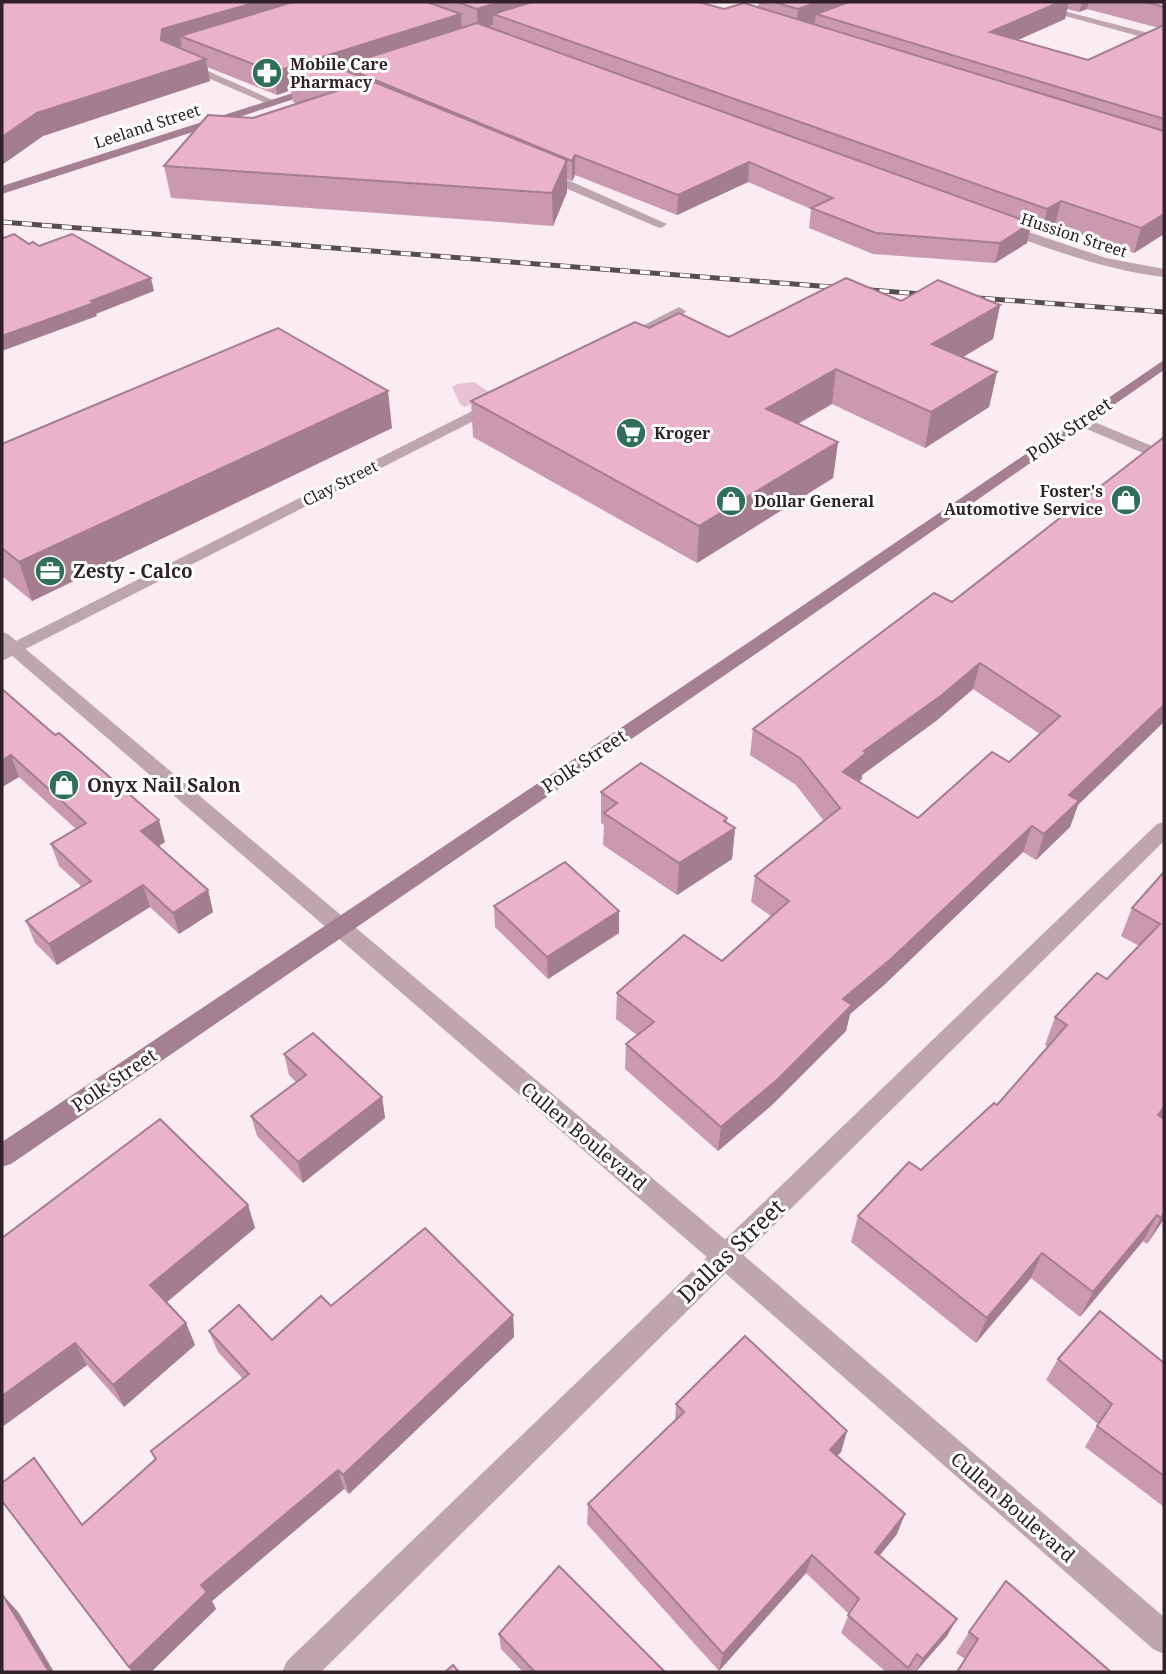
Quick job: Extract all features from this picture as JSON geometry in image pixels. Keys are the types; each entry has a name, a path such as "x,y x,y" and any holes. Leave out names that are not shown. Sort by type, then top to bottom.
{"main road":[{"name":"Leeland Street","path":"2,190 328,85"},
{"name":"Polk Street","path":"2,1156 767,638 1164,364"}],"street":[{"path":"1019,2 1164,40"},
{"path":"171,59 272,102"},
{"path":"528,168 661,224"},
{"name":"Hussion Street","path":"989,222 1093,260 1129,269 1164,273"},
{"path":"608,347 679,311"},
{"name":"Clay Street","path":"6,647 514,395"},
{"path":"1080,421 1164,457"},
{"name":"Cullen Boulevard","path":"6,647 725,1256 1164,1638"},
{"name":"Dallas Street","path":"298,1672 1164,829"}],"shaded area":[{"path":"474,382 492,394 465,407 460,404 452,387"}],"building":[{"path":"2,2 257,2 162,29 161,40 206,59 37,113 2,137"},
{"path":"293,2 427,2 461,14 274,72 180,36"},
{"path":"457,2 500,2 477,9"},
{"path":"532,2 699,2 724,9 744,3 1164,131 1164,214 1141,228 1061,201 1047,209 493,14"},
{"path":"774,2 818,2 798,9"},
{"path":"849,2 1060,2 990,32 1088,60 1164,25 1164,119 816,14"},
{"path":"1145,2 1164,2 1164,7"},
{"path":"477,23 1031,223 1000,243 876,233 811,208 833,198 749,162 678,195 575,155 572,161 341,66"},
{"path":"322,61 567,160 552,193 164,166 208,115 253,118 336,91 289,71"},
{"path":"14,234 29,244 33,242 39,246 72,234 151,278 91,301 94,303 2,336 2,236 4,238"},
{"path":"846,278 901,301 938,280 1000,305 932,344 997,372 931,412 836,369 766,409 838,442 699,526 471,401 635,322 649,328 679,313 729,337"},
{"path":"278,328 388,391 19,562 2,548 2,444"},
{"path":"1164,437 1164,705 1069,795 1079,801 1044,834 1032,826 891,959 843,999 852,1005 777,1080 721,1127 626,1044 654,1022 617,993 684,935 722,961 789,901 755,876 840,808 800,758 753,729 934,593 952,602","holes":["980,663 1060,716 1009,762 992,752 918,818 843,772 867,752 864,751 942,695"]},
{"path":"2,689 55,735 59,733 159,820 141,831 208,890 173,913 143,885 49,944 26,921 91,881 51,844 86,823 11,755 2,760"},
{"path":"641,763 727,818 724,821 735,828 679,863 604,813 617,803 601,792"},
{"path":"565,862 619,911 547,957 494,906"},
{"path":"1163,873 1164,1107 1158,1115 1164,1119 1164,1213 1161,1218 1157,1215 1093,1292 1042,1253 987,1318 858,1216 909,1162 921,1170 994,1103 997,1105 1067,1025 1055,1017 1097,973 1107,979 1160,924 1132,908"},
{"path":"313,1033 382,1097 298,1162 251,1116 306,1075 284,1054"},
{"path":"160,1119 248,1205 150,1285 186,1323 113,1385 75,1343 2,1396 2,1238"},
{"path":"425,1228 513,1315 343,1475 338,1470 201,1585 207,1592 129,1667 2,1501 2,1483 34,1458 82,1525 156,1459 151,1451 249,1374 209,1331 239,1305 272,1340 321,1296 331,1306"},
{"path":"1100,1311 1164,1363 1164,1476 1097,1426 1112,1404 1058,1359"},
{"path":"745,1336 847,1431 830,1450 905,1514 875,1552 957,1619 923,1659 917,1654 908,1668 848,1615 859,1599 812,1555 723,1654 588,1504 684,1412 676,1404"},
{"path":"559,1566 665,1672 535,1672 499,1634"},
{"path":"1006,1581 1111,1672 957,1672 978,1639 969,1632"},
{"path":"2,1594 49,1672 2,1672"},
{"path":"453,1665 459,1672 445,1672"}],"railway":[{"path":"2,222 934,295"},
{"path":"965,297 1164,312"}],"place":[{"name":"Mobile Care Pharmacy","path":"267,73"},
{"name":"Kroger","path":"631,433"},
{"name":"Foster's Automotive Service","path":"1126,500"},
{"name":"Dollar General","path":"731,501"},
{"name":"Zesty - Calco","path":"50,571"},
{"name":"Onyx Nail Salon","path":"64,785"}]}
